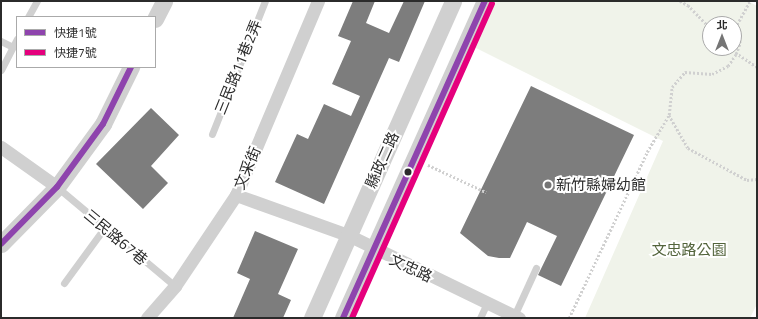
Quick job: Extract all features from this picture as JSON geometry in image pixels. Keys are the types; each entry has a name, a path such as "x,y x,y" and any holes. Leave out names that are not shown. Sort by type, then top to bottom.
{"street":[{"path":"156,17 164,1"},
{"name":"文采街","path":"148,318 175,286 236,195 318,1"},
{"name":"縣政二路","path":"312,318 453,1"},
{"name":"縣政二路","path":"343,318 485,1"},
{"path":"1,244 57,187 103,124 131,68"},
{"path":"1,147 57,187"},
{"name":"文忠路","path":"236,195 348,236 516,317"}],"lane":[{"path":"29,16 37,1"},
{"name":"三民路11巷2弄","path":"212,134 265,1"},
{"path":"1,41 13,47"},
{"path":"1,70 16,41"},
{"name":"三民路67巷","path":"57,187 175,286"},
{"path":"64,283 105,227"},
{"path":"516,317 536,268"},
{"path":"480,318 487,303"}],"path":[{"path":"680,1 688,5 702,20"},
{"path":"742,16 750,1"},
{"path":"569,318 647,152 669,115 672,87 685,72 712,74 728,66 735,56"},
{"path":"739,56 757,68"},
{"path":"669,115 688,148 747,180 757,179"},
{"path":"414,159 486,192"}],"green space":[{"name":"文忠路公園","path":"494,1 748,1 757,6 757,304 750,318 585,318 663,141 474,47"}],"building":[{"path":"353,1 375,1 366,23 389,33 404,1 425,1 399,62 389,58 324,204 275,182 297,134 308,139 324,104 351,116 360,96 332,84 351,41 338,36"},
{"name":"新竹縣婦幼館","path":"531,86 634,135 561,286 538,275 557,236 527,222 510,258 499,258 488,256 460,233"},
{"path":"151,108 179,135 151,166 168,183 143,209 96,164"},
{"path":"255,231 298,249 278,294 291,300 283,318 233,318 250,279 237,273"}],"transit line":[{"name":"快捷1號","path":"343,318 485,1"},
{"name":"快捷7號","path":"352,318 492,4"},
{"name":"快捷1號","path":"1,244 57,187 103,124 131,68"}],"place":[{"name":"新竹縣婦幼館","path":"548,185"}]}
